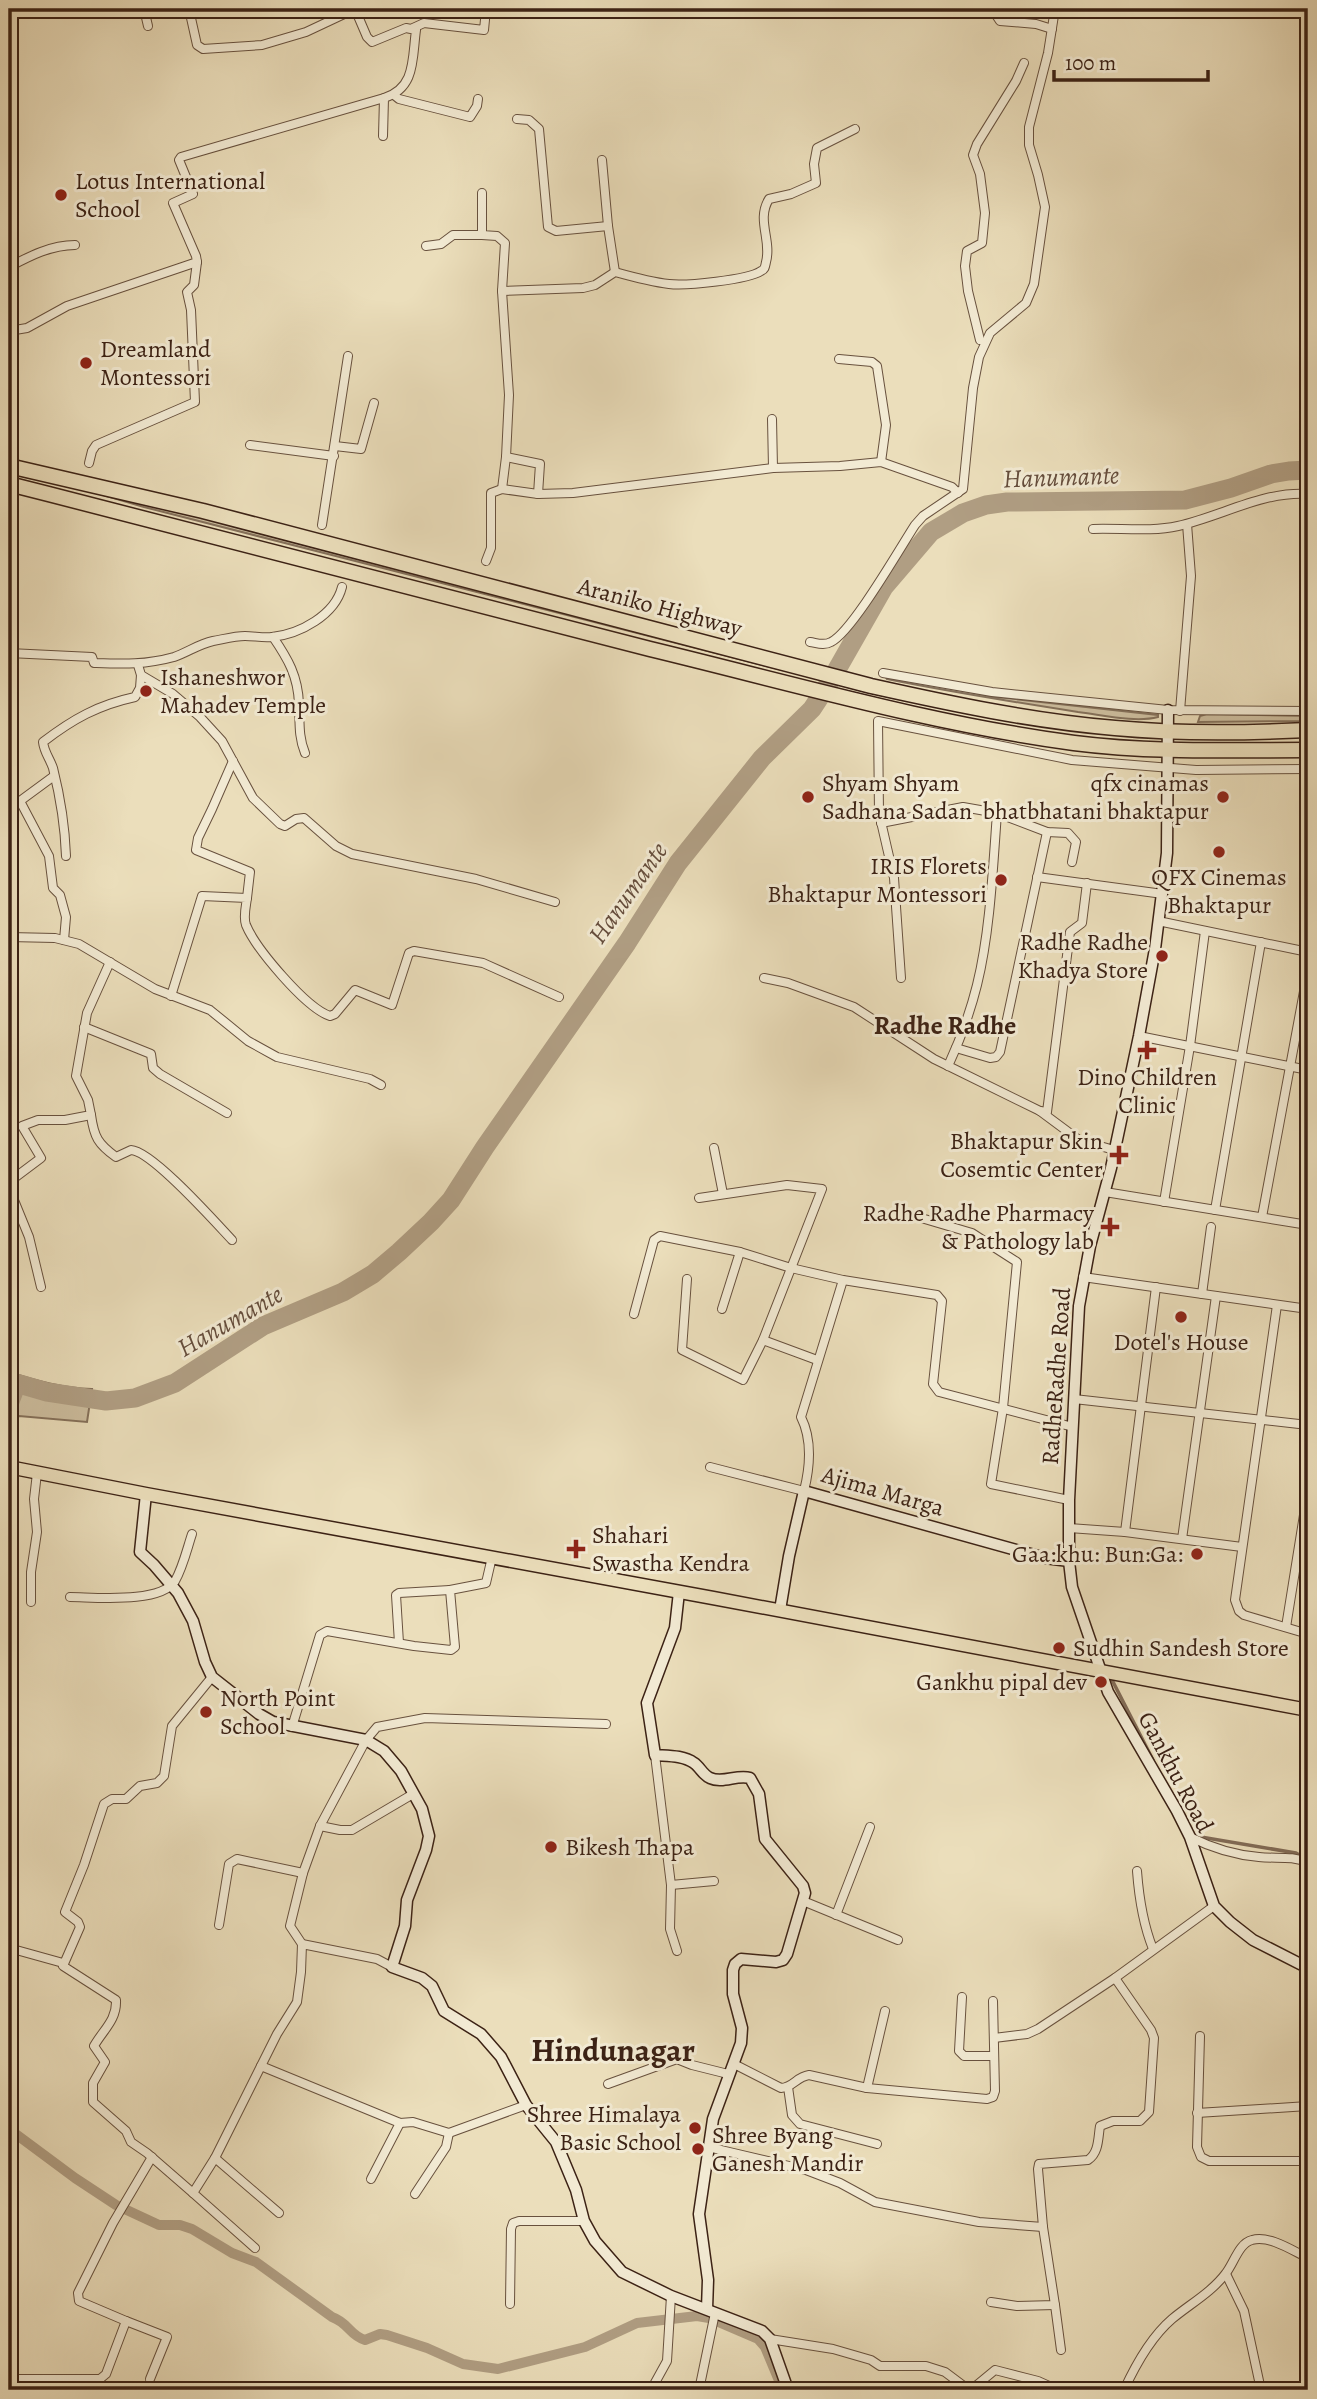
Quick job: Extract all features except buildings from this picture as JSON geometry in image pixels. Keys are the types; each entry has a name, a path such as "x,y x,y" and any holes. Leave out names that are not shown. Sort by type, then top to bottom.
{"highway":[{"name":"Araniko Highway","path":"9,467 215,514 871,686 966,707 1115,729 1244,733 1308,730"},
{"name":"Araniko Highway","path":"9,484 556,626 866,702 993,730 1077,743 1167,750 1308,750"}],"main road":[{"name":"RadheRadhe Road","path":"1101,1671 1075,1599 1069,1561 1074,1399 1083,1277 1105,1192 1139,1036 1163,894 1169,818 1166,767 1168,710"},
{"path":"9,1467 1308,1710"},
{"name":"Ajima Marga","path":"780,1610 804,1491 1045,1558 1069,1561"},
{"path":"146,1494 139,1550 171,1585 193,1620 212,1677 273,1722 366,1740 384,1751 401,1771 422,1809 429,1836 407,1900 405,1926 392,1967 422,1978 432,1986 444,2011 488,2040 501,2057 526,2105 556,2142 576,2190 584,2221 595,2241 622,2272 712,2316 762,2331 770,2339 788,2390"},
{"path":"679,1592 675,1628 647,1703 655,1755 681,1757 694,1762 708,1778 716,1780 744,1776 750,1778 759,1794 765,1839 803,1886 805,1893 783,1960 776,1962 741,1959 735,1964 733,1994 742,2028 741,2043 713,2119 699,2214 712,2316"},
{"name":"Gankhu Road","path":"1101,1671 1108,1692 1153,1767 1190,1837 1214,1906 1253,1940 1308,1968"}],"street":[{"path":"144,9 148,26"},
{"path":"189,9 197,45 203,49 262,46 306,32 355,9 366,37 372,42 424,23 484,30 486,9"},
{"path":"992,9 1000,21 1036,24 1052,29"},
{"path":"810,642 826,644 835,641 915,524 964,489 973,388 983,346 990,333 1026,303 1034,284 1045,207 1028,145 1029,127 1055,9"},
{"path":"89,463 96,445 195,401 191,310 187,292 194,285 197,256 173,203 193,194 179,160 181,157 394,95 402,90 408,81 416,30 413,28"},
{"path":"980,340 965,266 967,251 982,243 985,213 980,174 973,155 1024,63"},
{"path":"394,95 399,99 470,117 478,99"},
{"path":"383,136 384,98"},
{"path":"517,119 529,120 539,129 548,227 556,232 608,226"},
{"path":"502,291 583,288 595,285 615,272 677,285 723,281 760,272 766,265 768,255 762,215 769,199 791,194 816,183 814,164 817,148 855,129"},
{"path":"602,160 615,272"},
{"path":"482,193 482,235"},
{"path":"426,246 441,244 453,235 497,236 505,243 502,291 509,395 502,489"},
{"path":"9,267 34,254 63,245 75,245"},
{"path":"9,331 27,328 67,306 197,261"},
{"path":"322,525 348,356"},
{"path":"839,359 873,362 877,366 886,425 881,462"},
{"path":"335,446 361,449 374,403"},
{"path":"772,419 773,468"},
{"path":"250,444 334,456"},
{"path":"506,457 540,464 538,494"},
{"path":"486,561 491,548 491,493 502,489 538,494 573,493 773,468 881,462 952,486 958,493"},
{"path":"1093,529 1187,524 1269,497 1308,494"},
{"path":"1181,711 1191,576 1187,524"},
{"path":"9,653 92,657 94,663 138,665 176,656 197,645 217,640 244,636 272,637 297,630 320,618 338,601 342,587"},
{"path":"272,637 290,661 297,687 299,726 305,753"},
{"path":"66,856 65,825 52,766 44,751 43,742 62,727 92,710 135,696 140,688 141,675 138,665"},
{"path":"883,673 992,692 1168,710 1308,711"},
{"path":"141,675 173,694 200,717 222,741 253,797 280,824 285,826 296,818 304,818 335,846 352,854 476,879 555,902"},
{"path":"901,978 894,878 881,823 877,721 1060,758 1196,770 1308,769"},
{"path":"233,761 198,838 196,850 250,872 244,922 285,980 323,1014 335,1014 355,990 392,1004 409,953 414,951 483,963 559,997"},
{"path":"54,776 20,801 48,856 53,888 60,895 66,917 64,940"},
{"path":"881,823 953,808 984,809 1047,832 1063,831 1073,837 1076,842 1072,862"},
{"path":"948,1066 978,981 998,813"},
{"path":"956,1048 990,1058 996,1057 1000,1052 1047,832"},
{"path":"1037,877 1163,894"},
{"path":"1040,1111 1047,1112 1070,932 1082,923 1087,883"},
{"path":"171,996 202,896 247,898"},
{"path":"1158,921 1308,952"},
{"path":"1164,1202 1205,931"},
{"path":"9,937 64,940 79,944 171,996 210,1010 248,1041 278,1057 370,1079 381,1085"},
{"path":"1215,1210 1261,942"},
{"path":"110,962 87,1013 76,1076 88,1100 93,1135 116,1157 131,1150 140,1152 183,1188 232,1240"},
{"path":"1262,1217 1308,970"},
{"path":"764,978 811,990 854,1007 948,1066 1040,1111 1079,1140 1114,1150"},
{"path":"84,1027 151,1054 153,1068 160,1074 227,1113"},
{"path":"1139,1036 1308,1070"},
{"path":"41,1287 29,1237 9,1185 41,1158 22,1126 38,1120 65,1120 91,1115"},
{"path":"714,1147 723,1194"},
{"path":"687,1279 682,1350 743,1380 763,1340 822,1189 787,1185 699,1198"},
{"path":"1105,1192 1308,1225"},
{"path":"901,1212 972,1233 1017,1262 1003,1409 991,1484 1069,1500"},
{"path":"1202,1294 1211,1227"},
{"path":"634,1314 654,1240 660,1236 740,1252 791,1268 937,1295 942,1301 934,1388 939,1392 1073,1427"},
{"path":"722,1309 740,1252"},
{"path":"1083,1277 1308,1309"},
{"path":"710,1467 804,1491 809,1471 807,1430 801,1416 843,1279"},
{"path":"1125,1532 1156,1287"},
{"path":"1182,1539 1216,1296"},
{"path":"1277,1305 1235,1600 1239,1611 1244,1615 1308,1634"},
{"path":"763,1340 817,1360"},
{"path":"1074,1399 1308,1425"},
{"path":"32,1602 31,1572 37,1532 34,1499 37,1473"},
{"path":"1286,1627 1308,1490"},
{"path":"1069,1528 1125,1532 1242,1547"},
{"path":"70,1597 140,1597 171,1585 192,1534"},
{"path":"399,1643 396,1595 450,1590 485,1583 492,1557"},
{"path":"292,1727 320,1635 327,1631 451,1650 454,1647 450,1590"},
{"path":"63,1964 80,1927 78,1922 65,1912 104,1804 112,1799 126,1798 140,1786 161,1781 172,1726 212,1677"},
{"path":"193,2193 215,2158 297,2001 302,1944 290,1926 303,1873 320,1826 366,1740 377,1727 425,1718 606,1724"},
{"path":"655,1755 671,1885 670,1929 677,1951"},
{"path":"320,1826 352,1830 413,1794"},
{"path":"836,1915 870,1828"},
{"path":"1190,1837 1207,1846 1235,1854 1261,1858 1290,1857 1308,1863"},
{"path":"219,1924 229,1864 232,1861 237,1859 303,1873"},
{"path":"1137,1871 1147,1934 1153,1950"},
{"path":"671,1885 714,1881"},
{"path":"803,1901 898,1940"},
{"path":"994,2038 1027,2034 1038,2029 1115,1978 1214,1906"},
{"path":"302,1944 377,1959 392,1967"},
{"path":"9,1948 63,1964 66,1970 116,2000 116,2011 108,2028 94,2043 94,2048 105,2062 93,2083 93,2102 126,2131 131,2142 152,2157 255,2248"},
{"path":"1062,2350 1043,2227 1039,2164 1088,2160 1094,2156 1100,2126 1113,2121 1140,2121 1149,2112 1154,2038 1115,1978"},
{"path":"962,1997 959,2051 964,2056 994,2056"},
{"path":"608,2084 677,2059 692,2065 731,2069 781,2088 788,2087 800,2076 809,2075 867,2088 987,2099 993,2097 995,2091 993,2001"},
{"path":"867,2088 885,2011"},
{"path":"1200,2036 1197,2147 1201,2157 1209,2161 1307,2161"},
{"path":"261,2066 400,2123 413,2122 449,2133 526,2105"},
{"path":"788,2087 792,2115 800,2124 877,2144"},
{"path":"1198,2113 1307,2106 1308,2200"},
{"path":"371,2179 400,2123"},
{"path":"415,2194 446,2147 449,2133"},
{"path":"708,2147 806,2170 840,2183 875,2202 979,2222 1043,2227"},
{"path":"150,2379 167,2337 88,2307 79,2301 78,2293 113,2222 152,2157"},
{"path":"215,2158 279,2213"},
{"path":"510,2304 513,2223 584,2221"},
{"path":"1124,2390 1133,2371 1171,2320 1226,2274 1244,2244 1253,2239 1270,2240 1308,2258"},
{"path":"1226,2274 1244,2311 1261,2390"},
{"path":"651,2390 667,2361 671,2295"},
{"path":"990,2302 1017,2306 1055,2305"},
{"path":"699,2390 712,2316"},
{"path":"9,2379 104,2378 126,2321"},
{"path":"770,2339 832,2349 871,2360 880,2366 926,2366 945,2372 972,2389 995,2370 1038,2381 1058,2390"},
{"path":"19,2379 19,2390"}],"shaded area":[{"path":"94,489 783,665 782,670 144,507 93,492"},
{"path":"885,676 997,697 1158,717 1129,719 1078,712 935,688 887,679"},
{"path":"1200,716 1308,716 1308,721 1198,722"},
{"path":"9,1372 50,1384 92,1389 87,1422 19,1416 11,1420 9,1436"}],"waterway":[{"name":"Hanumante","path":"9,1381 47,1392 106,1401 135,1398 175,1383 263,1326 343,1292 373,1274 399,1252 451,1200 627,943 678,863 762,758 812,709 884,587 931,532 963,513 986,505 1007,502 1185,500 1271,474 1308,470"},
{"path":"9,1417 21,1385"},
{"path":"1110,1676 1153,1760"},
{"path":"1195,1836 1296,1853 1304,1858"},
{"path":"9,2129 116,2205 159,2225 180,2225 192,2229 232,2253 256,2262 365,2340 380,2334 387,2335 427,2348 463,2364 498,2369 585,2347 637,2323 697,2316 709,2318 758,2339 765,2347 783,2390"}],"place":[{"name":"Lotus International School","path":"61,195"},
{"name":"Dreamland Montessori","path":"86,363"},
{"name":"Ishaneshwor Mahadev Temple","path":"146,691"},
{"name":"Shyam Shyam Sadhana Sadan","path":"808,797"},
{"name":"qfx cinamas bhatbhatani bhaktapur","path":"1223,797"},
{"name":"QFX Cinemas Bhaktapur","path":"1219,852"},
{"name":"IRIS Florets Bhaktapur Montessori","path":"1001,880"},
{"name":"Radhe Radhe Khadya Store","path":"1162,956"},
{"name":"Dino Children Clinic","path":"1147,1050"},
{"name":"Bhaktapur Skin Cosemtic Center","path":"1119,1155"},
{"name":"Radhe Radhe Pharmacy & Pathology lab","path":"1110,1227"},
{"name":"Dotel's House","path":"1181,1317"},
{"name":"Shahari Swastha Kendra","path":"576,1549"},
{"name":"Gaa:khu: Bun:Ga:","path":"1197,1554"},
{"name":"Sudhin Sandesh Store","path":"1059,1648"},
{"name":"Gankhu pipal dev","path":"1101,1682"},
{"name":"North Point School","path":"206,1712"},
{"name":"Bikesh Thapa","path":"551,1847"},
{"name":"Shree Himalaya Basic School","path":"695,2128"},
{"name":"Shree Byang Ganesh Mandir","path":"698,2149"}],"district":[{"name":"Radhe Radhe","path":"945,1025"},
{"name":"Hindunagar","path":"613,2050"}]}
